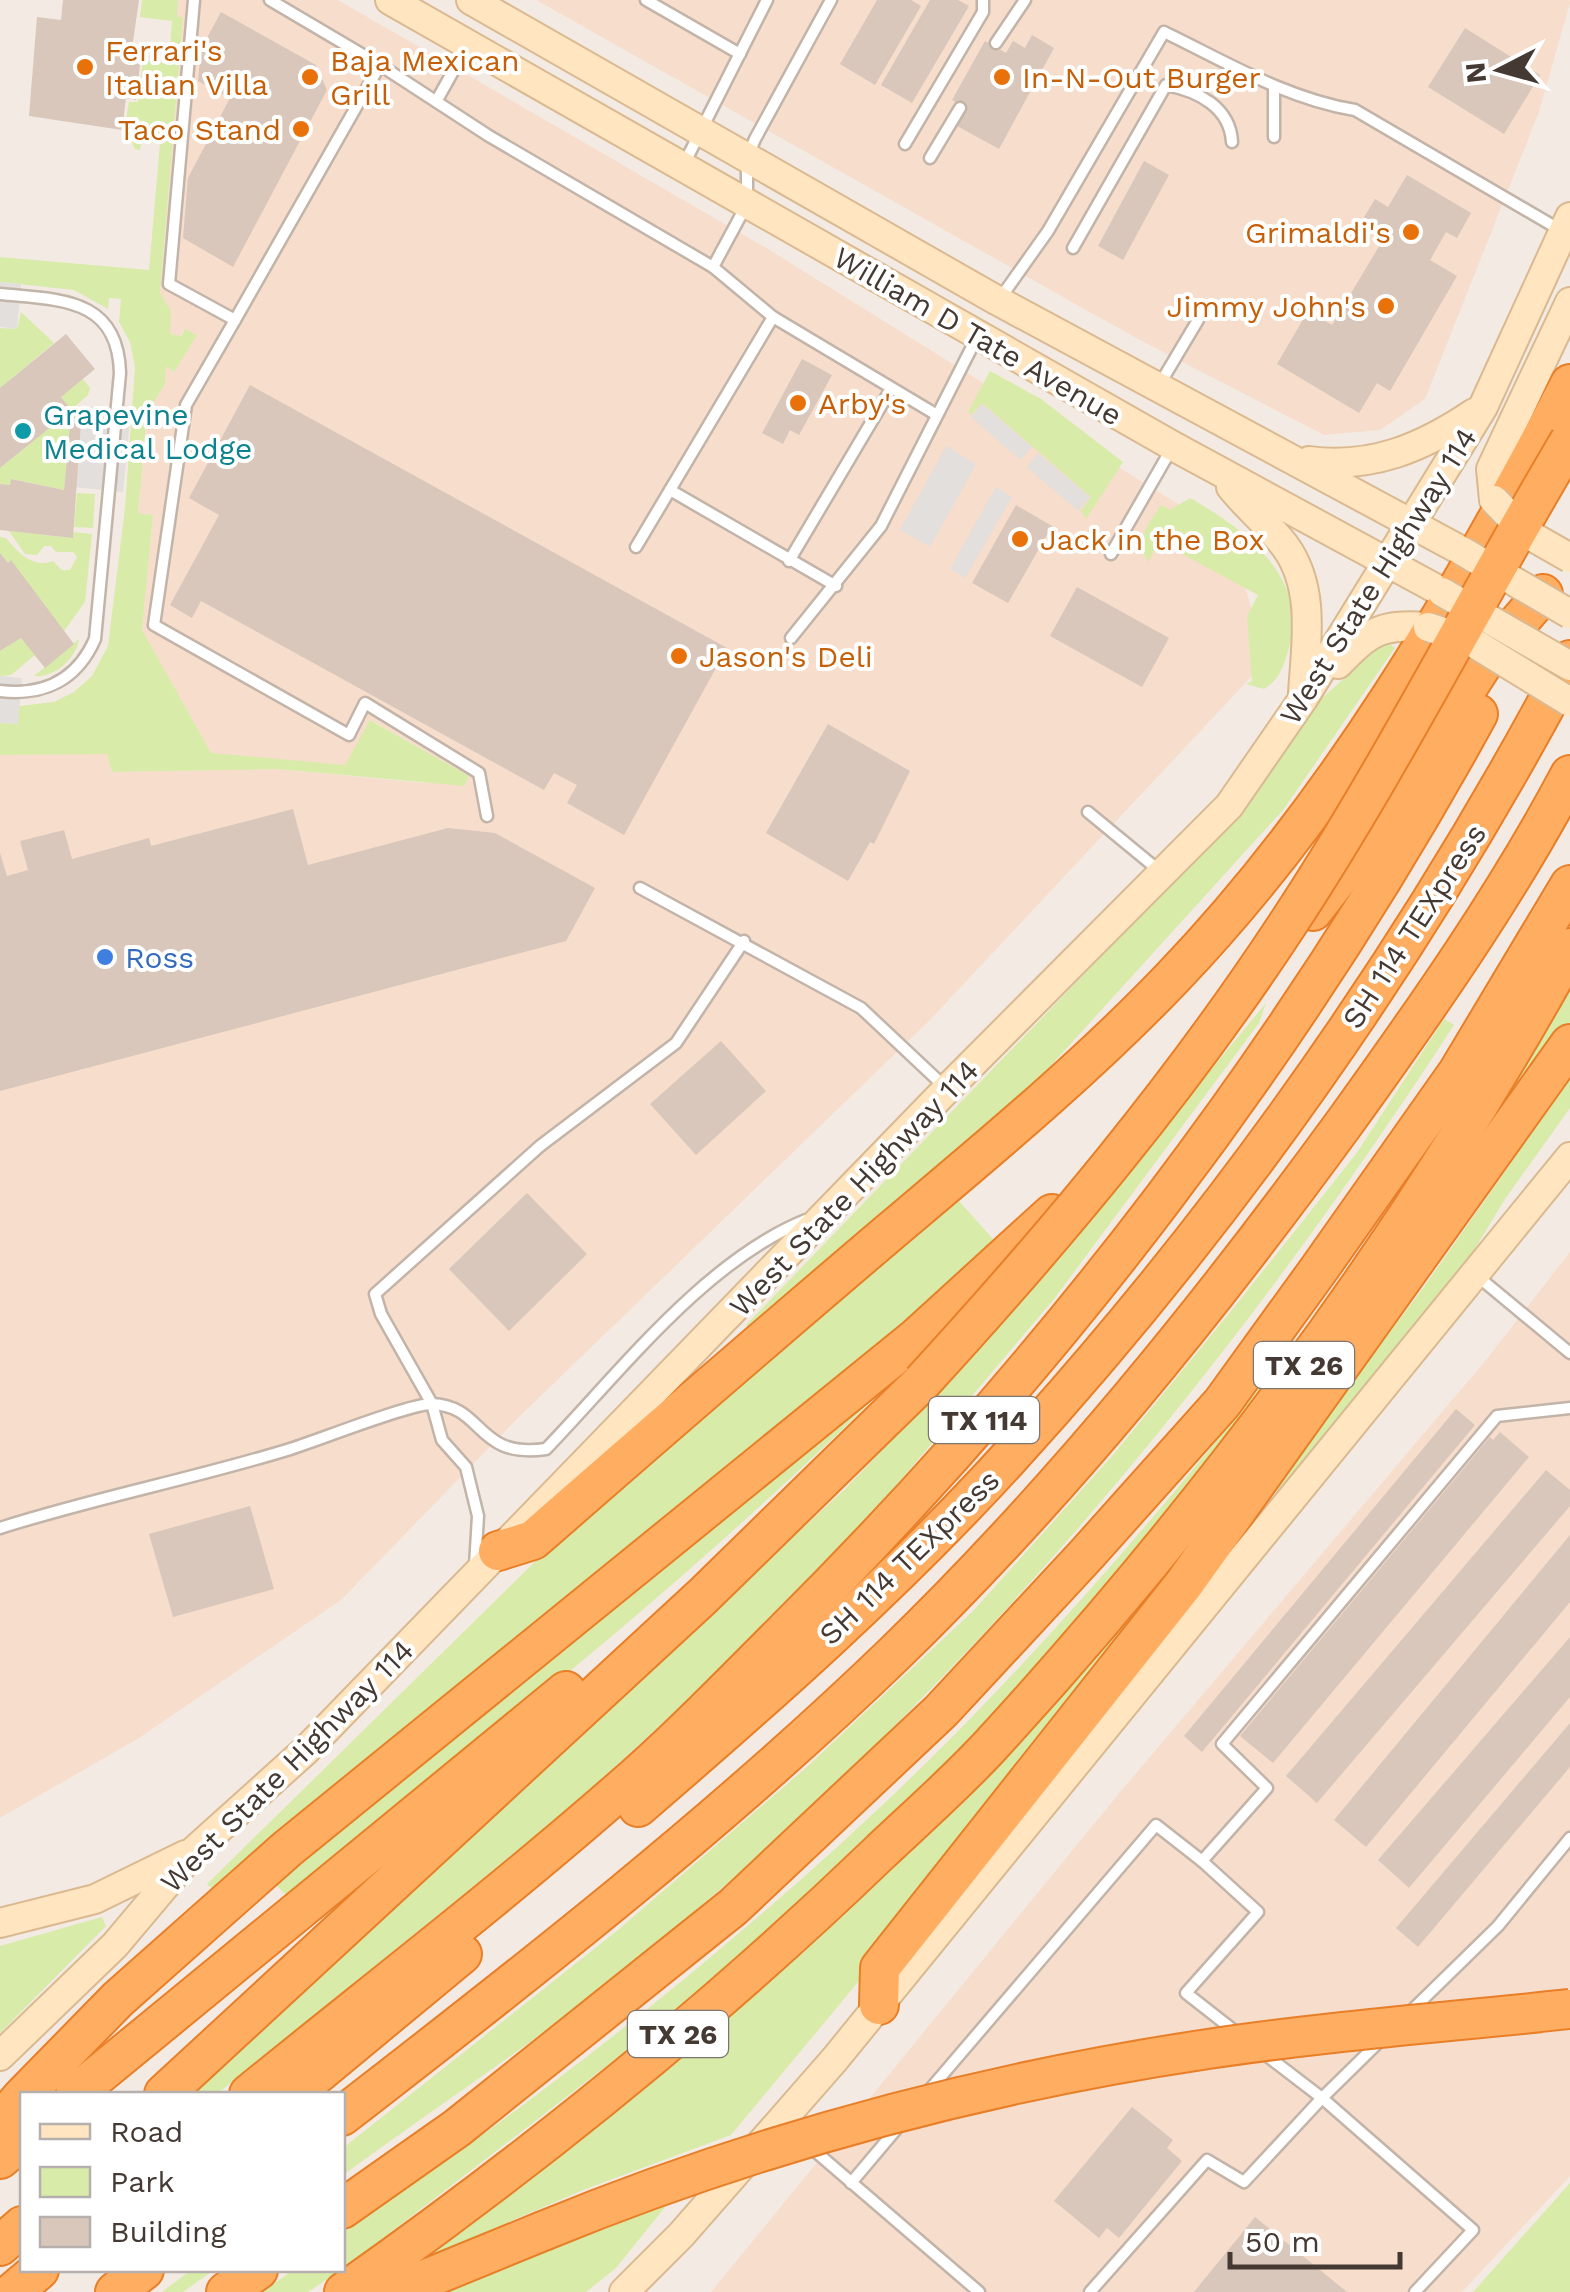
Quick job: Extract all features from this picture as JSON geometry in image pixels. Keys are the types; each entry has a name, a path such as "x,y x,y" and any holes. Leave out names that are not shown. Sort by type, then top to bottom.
{"highway":[{"path":"486,1564 534,1540 963,1170 1174,976 1340,771 1411,664 1506,505 1570,384"},
{"path":"166,2092 668,1627 922,1382 997,1301 1125,1148 1286,926 1380,775 1570,440"},
{"name":"TX 114","path":"251,2092 618,1792 838,1579 972,1433 1100,1283 1314,983 1556,604 1570,542"},
{"path":"28,2092 118,1999 222,1905 916,1338 1079,1187 1218,1034 1382,820 1484,662 1556,604"},
{"name":"SH 114 TEXpress","path":"294,2092 715,1741 860,1608 1018,1448 1147,1299 1363,1009 1460,861 1570,663"},
{"name":"SH 114 TEXpress","path":"345,2114 668,1856 873,1674 1040,1502 1171,1351 1268,1227 1407,1036 1570,774"},
{"path":"345,2207 457,2128 733,1907 941,1711 1086,1555 1222,1403 1319,1270 1458,1072 1570,885"},
{"name":"TX 26","path":"344,2292 594,2104 728,1992 989,1747 1228,1467 1322,1341 1417,1206 1496,1082 1570,948"},
{"path":"879,2005 880,1968 1184,1584 1570,1044"},
{"path":"77,2092 626,1643 668,1627"},
{"path":"394,2292 673,2178 833,2130 1011,2086 1207,2049 1570,2008"},
{"path":"0,2122 20,2100"},
{"path":"0,2159 20,2142"},
{"path":"0,2246 20,2228"},
{"path":"13,2292 37,2272"},
{"path":"115,2292 141,2272"},
{"path":"226,2292 255,2272"}],"main road":[{"name":"William D Tate Avenue","path":"390,0 1173,446 1570,663"},
{"name":"William D Tate Avenue","path":"485,3 998,301 1414,523 1556,604"},
{"path":"469,43 485,3"},
{"name":"West State Highway 114","path":"0,2056 115,1946 195,1850 306,1750 947,1089 1228,806 1303,700 1484,407 1567,225"},
{"path":"978,336 998,301"},
{"path":"1570,302 1491,469 1494,500 1526,532 1570,558"},
{"path":"1289,458 1342,465 1377,462 1442,435 1484,407"},
{"path":"1218,471 1288,550 1302,576 1307,606 1303,700"},
{"path":"1303,700 1364,638 1389,625 1428,627 1469,640 1570,702"},
{"path":"624,2292 782,2122 1570,1157"},
{"path":"0,1923 96,1899 195,1850"}],"lane":[{"path":"194,0 169,284 236,320"},
{"path":"270,0 437,100 488,136 713,267 773,317 937,415"},
{"path":"646,0 740,54"},
{"path":"682,166 768,0"},
{"path":"713,267 747,204 747,158 832,0"},
{"path":"905,144 983,12 983,0"},
{"path":"996,43 1025,0"},
{"path":"998,301 1048,231 1164,32 1274,86 1323,105 1355,110 1567,225"},
{"path":"437,100 469,43"},
{"path":"380,65 186,405 154,625 350,735 366,703 479,772 487,816"},
{"path":"1073,248 1166,85 1182,88 1221,110 1231,122 1232,142"},
{"path":"1274,86 1274,137"},
{"path":"930,158 960,108"},
{"path":"0,294 83,306 111,331 119,349 120,373 96,639 74,673 57,685 38,691 0,691"},
{"path":"636,547 773,317"},
{"path":"1157,388 1198,320"},
{"path":"791,638 881,526 978,336"},
{"path":"789,560 891,389"},
{"path":"1111,554 1173,446"},
{"path":"670,490 836,586"},
{"path":"1088,812 1163,874"},
{"path":"640,888 861,1008 947,1089"},
{"path":"486,1564 466,1467 442,1440 432,1404 381,1314 376,1294 540,1146 676,1043 744,942"},
{"path":"0,1528 284,1452 432,1404 470,1418 494,1443 517,1453 546,1449 672,1318 765,1236 835,1208"},
{"path":"1475,1274 1570,1352"},
{"path":"1202,1861 1266,1788 1222,1744 1496,1416 1570,1408"},
{"path":"851,2183 1156,1824 1258,1912 1186,1993 1322,2098 1473,2230 1415,2292"},
{"path":"1090,2292 1207,2160 1244,2182 1322,2098 1498,1926 1570,1838"},
{"path":"782,2122 979,2292"}],"shaded area":[{"path":"178,0 338,0 768,249 1231,537 1266,661 928,1022 520,1416 341,1600 139,1738 0,1818 0,755 108,753 112,772 278,769 423,783 469,776 371,720 345,765 211,754 142,630 153,515 138,513 147,413 165,384 166,365 173,372 197,335 184,330 180,336 170,334 160,294 183,19 177,17"},
{"path":"536,0 1570,3 1539,112 1425,399 1380,430 1324,435 1136,338"},
{"path":"0,282 21,284 17,329 0,327"},
{"path":"982,404 1032,447 1020,460 971,417"},
{"path":"93,406 131,410 123,492 74,487 78,417"},
{"path":"946,446 976,464 930,547 900,530"},
{"path":"1038,453 1090,497 1078,511 1027,467"},
{"path":"996,487 1012,497 965,578 950,569"},
{"path":"0,676 22,678 18,724 0,723"},
{"path":"1570,1252 1570,2176 1462,2292 711,2292 1121,1791 1486,1360"}],"green space":[{"path":"142,0 178,0 177,16 183,18 160,293 171,311 170,334 181,336 185,329 197,335 174,372 166,366 165,384 147,413 138,513 153,515 142,630 211,753 345,765 370,720 469,776 464,786 278,769 112,772 107,754 0,755 0,723 17,724 19,706 54,702 74,692 92,676 108,646 125,508 135,367 130,342 119,322 121,299 109,298 108,309 74,290 0,282 0,257 149,270 160,144 141,142 140,150 135,149 125,126 129,102 138,102 143,60 169,64 172,21 140,17"},
{"path":"21,312 54,343 0,388 0,328 17,329"},
{"path":"990,371 1041,399 1123,462 1086,519 1081,511 1091,497 982,403 971,415 968,412"},
{"path":"83,379 90,388 88,395 71,410 61,397"},
{"path":"63,417 70,425 64,490 12,479 10,485 0,484 0,468"},
{"path":"77,493 95,494 93,528 74,527"},
{"path":"1190,498 1252,541 1282,580 1291,602 1293,625 1286,657 1277,678 1264,689 1246,684 1252,681 1247,616 1258,595 1162,543 1170,529 1167,527 1148,562 1144,554 1145,532 1161,505 1170,510"},
{"path":"9,531 72,538 73,532 92,534 85,602 64,631 11,561 8,563 0,553 0,537 27,558 39,563 53,561 62,570 70,570 77,557 73,552 56,552 51,546 44,546 37,555 25,554"},
{"path":"21,638 35,655 11,675 0,676 0,651"},
{"path":"79,639 74,654 63,666 34,676"},
{"path":"1386,641 1395,648 1283,810 1025,1094 752,1331 746,1325 1175,880 1253,793 1320,700"},
{"path":"1570,982 1570,1022 1429,1217"},
{"path":"1266,1003 1259,1023 1054,1299 849,1541 705,1684 571,1807 219,2092 192,2092 844,1490 985,1343"},
{"path":"1444,1019 1454,1025 1274,1284 1177,1409 970,1648 860,1760 744,1868 624,1970 345,2174 345,2146 618,1930 808,1766 974,1610 1113,1455 1356,1154"},
{"path":"1570,1079 1570,1108 1505,1199 1453,1285 1279,1493 1273,1487 1424,1287"},
{"path":"958,1200 1001,1248 214,1890 207,1884 602,1496 807,1321"},
{"path":"1402,1204 1292,1365 988,1729 713,1984 345,2267 345,2232 632,2022 805,1876 914,1774 1082,1599 1298,1339"},
{"path":"913,1360 764,1502 530,1704 287,1896 274,1883"},
{"path":"1170,1565 1177,1575 907,1923 731,2135 583,2190 390,2273 802,1948 923,1838"},
{"path":"102,1917 106,1926 0,2033 0,1946"},
{"path":"1570,2183 1570,2292 1473,2292"},
{"path":"670,2201 616,2268 586,2292 447,2292"},
{"path":"188,2272 211,2272 183,2292 162,2292"},
{"path":"290,2272 338,2272 308,2292 263,2292"}],"building":[{"name":"Ferrari's Italian Villa","path":"63,0 139,0 130,62 140,64 136,100 126,98 122,130 29,116 37,17 61,20"},
{"path":"877,0 911,0 921,6 875,85 840,64"},
{"path":"930,0 958,0 969,6 912,103 881,85"},
{"path":"221,12 316,65 327,90 233,267 183,238 188,178 230,98 198,81 201,49"},
{"path":"1465,28 1540,75 1504,134 1428,87"},
{"name":"In-N-Out Burger","path":"1032,35 1054,48 999,149 957,126 966,108 952,100 985,41 1006,53 1013,41 1025,48"},
{"path":"1144,161 1169,175 1123,260 1098,246"},
{"path":"1407,175 1471,213 1457,238 1446,232 1430,260 1457,276 1390,391 1377,383 1359,413 1277,364 1308,311 1332,325 1384,238 1360,224 1375,199 1388,207"},
{"name":"Grapevine Medical Lodge","path":"66,334 95,369 61,397 81,422 73,538 0,530 0,484 10,485 11,479 64,490 70,425 63,417 0,468 0,388"},
{"name":"Arby's","path":"802,359 832,375 799,435 790,430 783,444 762,433"},
{"path":"250,385 727,648 624,835 567,803 577,785 554,773 544,790 201,601 192,618 170,605 219,515 189,498"},
{"path":"1016,505 1052,526 1008,603 972,583"},
{"path":"0,553 8,563 11,560 74,644 45,668 21,638 0,651"},
{"path":"1077,587 1169,638 1142,687 1050,636"},
{"path":"828,724 910,771 874,844 870,842 848,881 766,833"},
{"path":"293,809 308,865 448,828 495,833 595,888 566,941 0,1091 0,853 7,876 28,870 20,841 64,830 72,859 149,838 151,846"},
{"path":"721,1041 766,1091 696,1155 650,1104"},
{"path":"527,1193 587,1254 509,1331 449,1269"},
{"path":"1456,1409 1475,1425 1202,1752 1184,1736"},
{"path":"1500,1432 1529,1457 1273,1763 1240,1736 1490,1437 1493,1440"},
{"path":"1546,1470 1570,1490 1570,1506 1317,1803 1286,1776"},
{"path":"250,1506 274,1589 173,1617 149,1534"},
{"path":"1570,1535 1570,1602 1366,1847 1334,1820"},
{"path":"1570,1637 1570,1697 1409,1888 1378,1860"},
{"path":"1570,1723 1570,1767 1418,1947 1396,1928"},
{"path":"1132,2107 1173,2140 1167,2148 1182,2161 1119,2238 1107,2228 1099,2238 1054,2201"},
{"path":"1255,2217 1347,2292 1194,2292"}],"place":[{"name":"Ferrari's Italian Villa","path":"85,67"},
{"name":"Baja Mexican Grill","path":"310,77"},
{"name":"In-N-Out Burger","path":"1002,77"},
{"name":"Taco Stand","path":"301,129"},
{"name":"Grimaldi's","path":"1411,232"},
{"name":"Jimmy John's","path":"1386,306"},
{"name":"Arby's","path":"798,403"},
{"name":"Grapevine Medical Lodge","path":"23,431"},
{"name":"Jack in the Box","path":"1020,539"},
{"name":"Jason's Deli","path":"679,656"},
{"name":"Ross","path":"105,957"}]}
